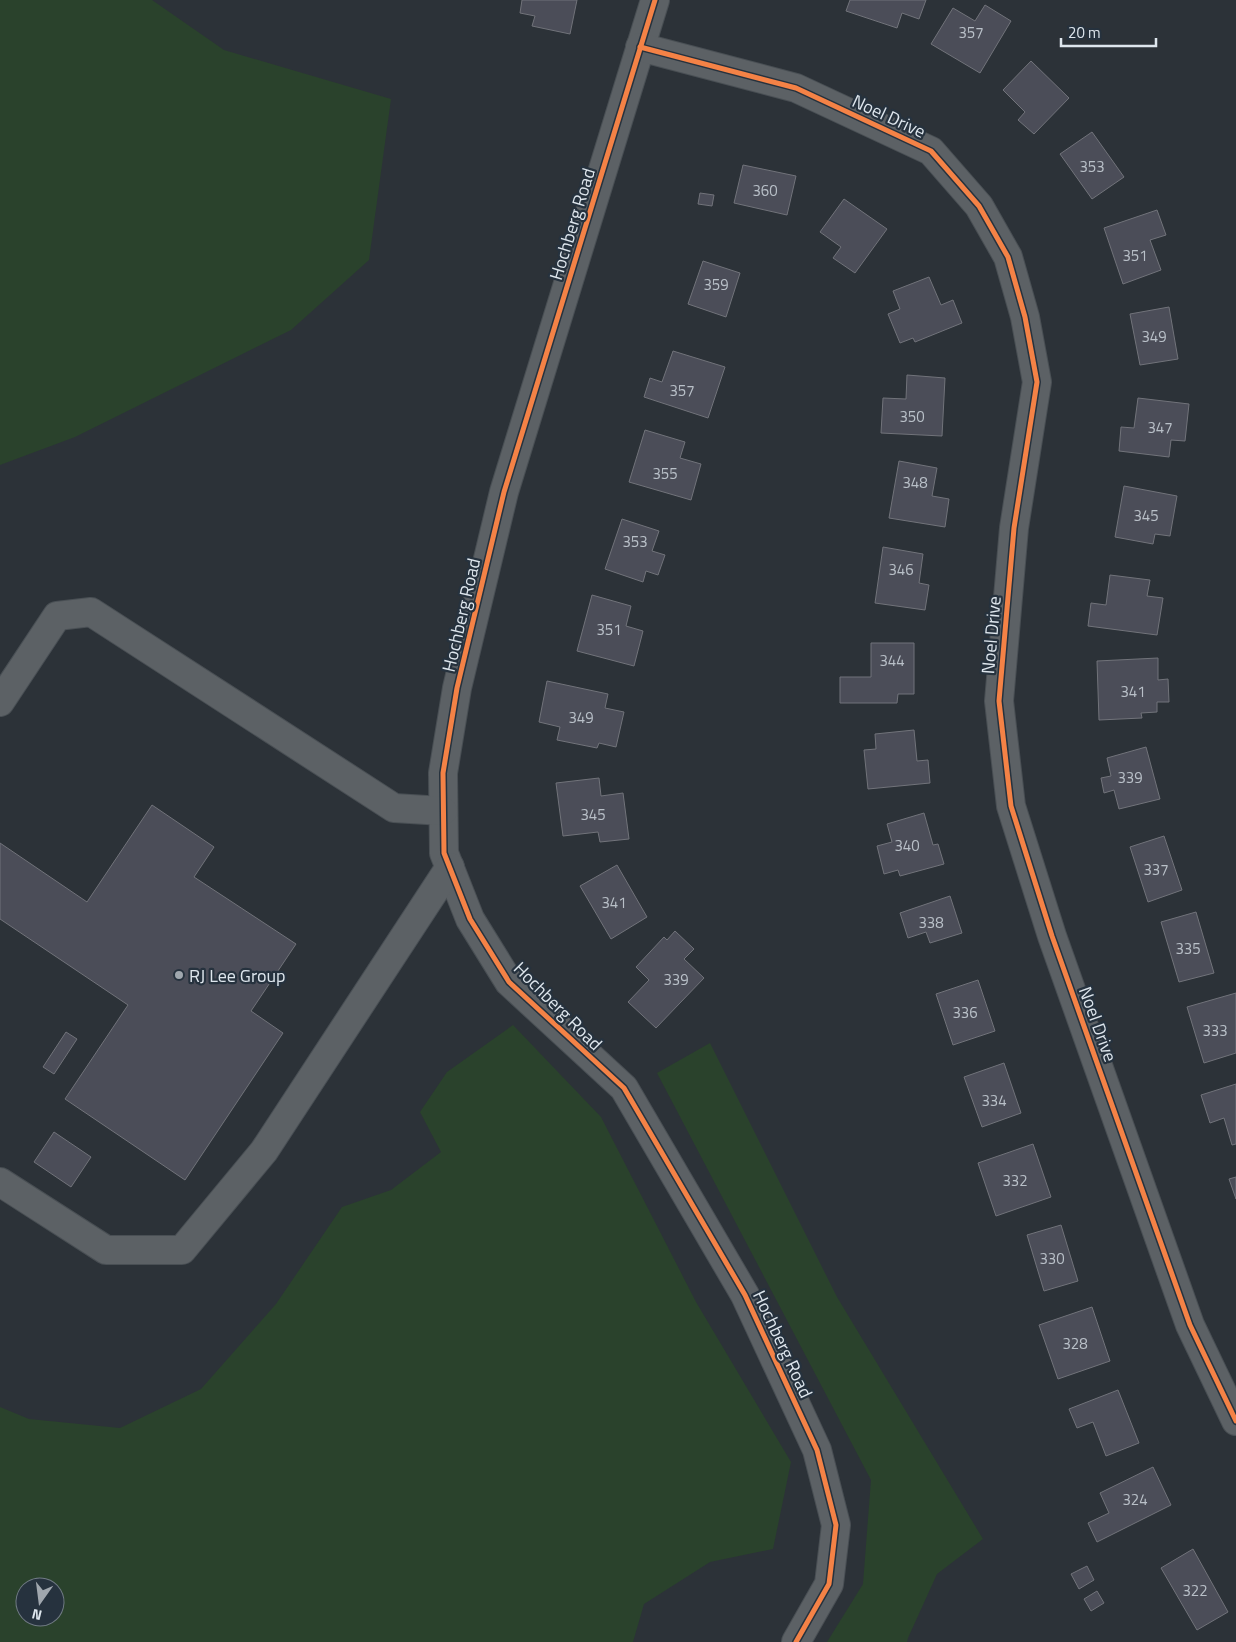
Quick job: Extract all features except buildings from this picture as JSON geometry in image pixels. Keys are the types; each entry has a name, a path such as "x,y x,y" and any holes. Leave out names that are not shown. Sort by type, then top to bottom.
{"street":[{"name":"Hochberg Road","path":"655,0 504,492 457,688 443,773 444,854 470,919 509,982 624,1088 745,1295 817,1450 836,1525 835,1535 829,1584 796,1642"},
{"name":"Noel Drive","path":"640,47 796,88 931,151 979,206 1008,257 1025,317 1037,382 1014,528 998,701 1012,806 1052,936 1187,1316 1236,1421"},
{"path":"0,702 57,616 90,612 394,808 443,811"},
{"path":"0,1182 106,1250 182,1250 264,1151 450,867"}],"green space":[{"path":"0,0 152,0 224,50 391,99 369,260 291,330 75,437 0,465"},
{"path":"513,1025 601,1117 696,1302 791,1462 773,1549 710,1562 644,1604 633,1642 0,1642 0,1407 29,1419 120,1428 201,1389 276,1304 342,1207 391,1190 441,1152 420,1112 447,1072"},
{"path":"710,1043 837,1297 983,1539 937,1574 907,1642 827,1642 863,1584 871,1480 657,1073"}],"cycle path":[{"path":"655,0 504,492 457,688 443,773 444,853 470,919 509,982 624,1088 745,1295 817,1450 836,1525 829,1584 796,1642"},
{"path":"640,47 796,88 931,151 979,206 1008,257 1025,317 1037,382 1014,528 999,701 1011,806 1052,936 1190,1325 1236,1421"}],"place":[{"name":"RJ Lee Group","path":"179,975"}]}
